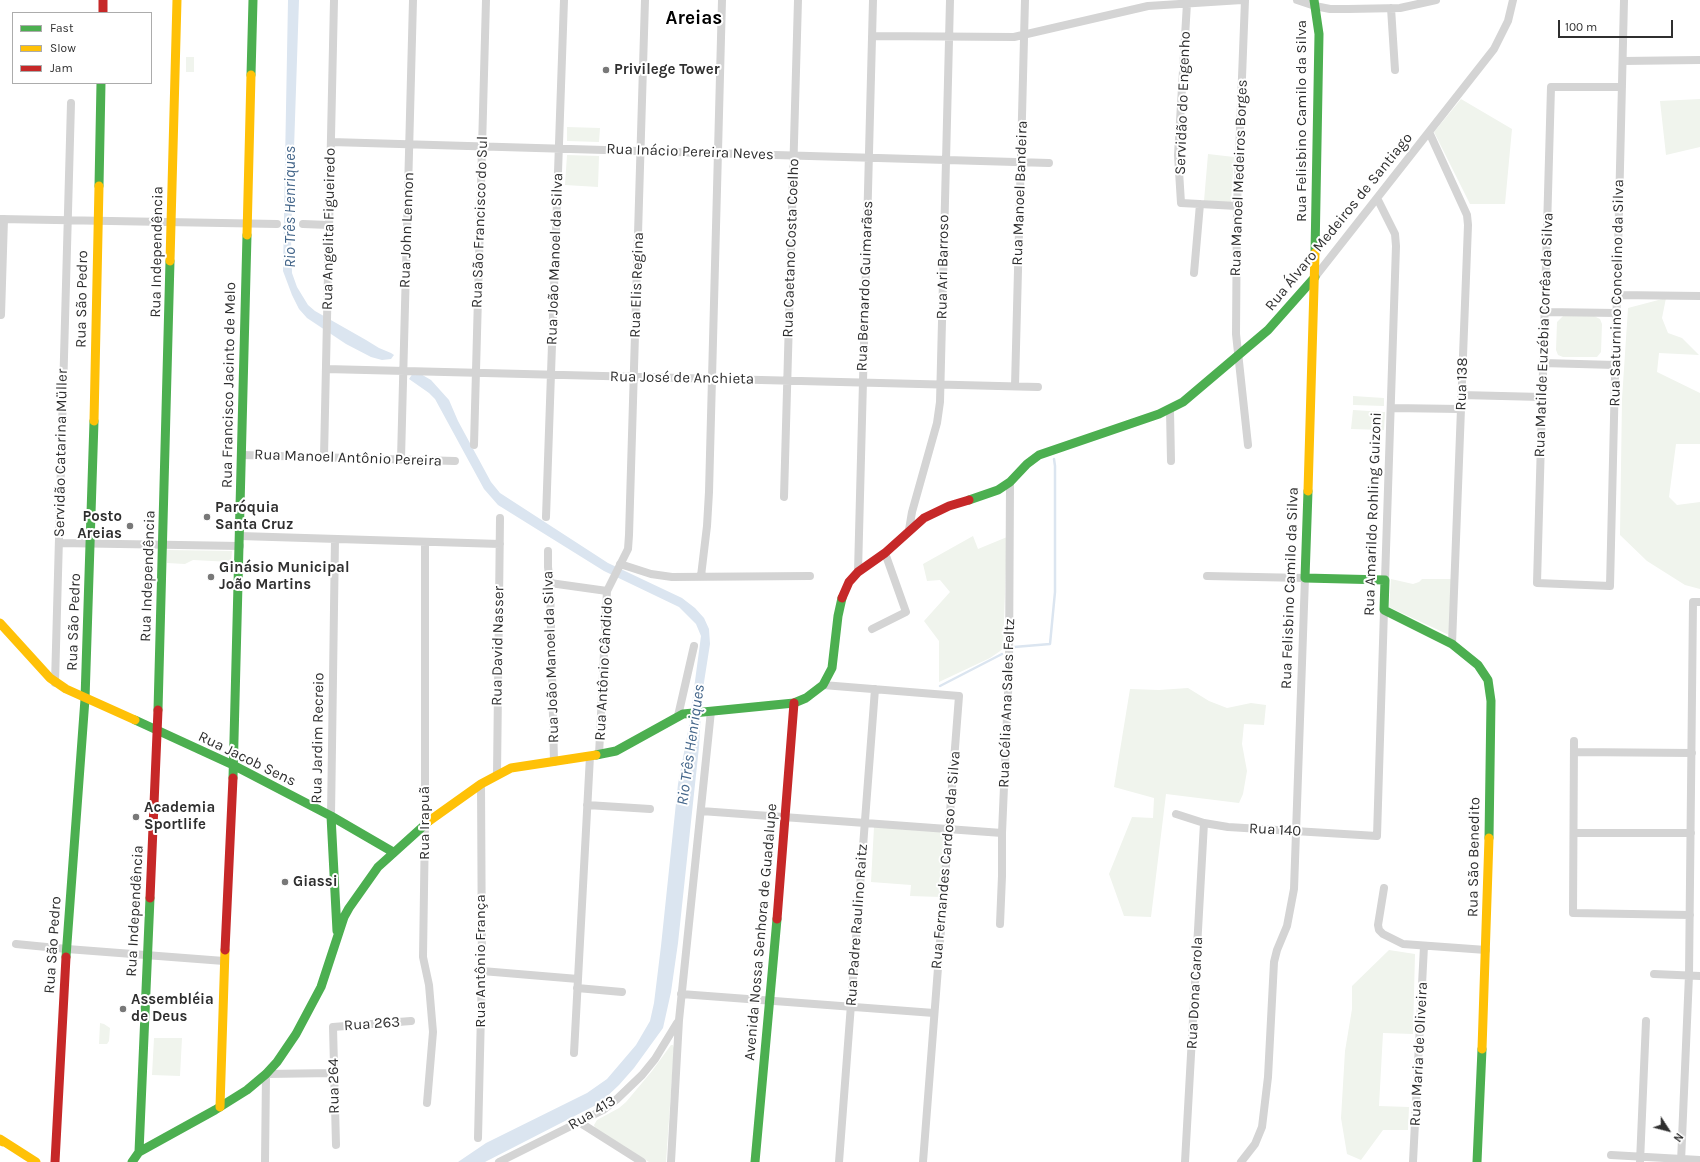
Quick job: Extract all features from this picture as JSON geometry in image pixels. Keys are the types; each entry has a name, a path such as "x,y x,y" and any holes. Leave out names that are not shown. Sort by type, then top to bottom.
{"street":[{"path":"103,0 103,12"},
{"name":"Rua Independência","path":"139,1152 158,731 177,0"},
{"name":"Rua Francisco Jacinto de Melo","path":"220,1107 224,961 233,766 240,546 246,224 253,0"},
{"name":"Rua Angelita Figueiredo","path":"324,457 334,0"},
{"name":"Rua John Lennon","path":"401,459 413,0"},
{"name":"Rua São Francisco do Sul","path":"474,445 486,0"},
{"name":"Rua João Manoel da Silva","path":"546,517 564,0"},
{"name":"Rua Elis Regina","path":"609,587 628,549 630,535 645,0"},
{"path":"701,576 708,498 722,0"},
{"name":"Rua Caetano Costa Coelho","path":"784,497 798,0"},
{"name":"Rua Bernardo Guimarães","path":"858,572 873,0"},
{"name":"Rua Ari Barroso","path":"909,530 912,512 937,423 941,384 950,0"},
{"name":"Rua Manoel Bandeira","path":"1015,386 1025,0"},
{"path":"872,36 1024,36 1148,6 1175,2 1187,3 1243,0"},
{"name":"Rua Manoel Medeiros Borges","path":"1243,0 1237,206 1236,334 1237,357 1242,384 1248,445"},
{"path":"1297,0 1314,3 1330,9 1391,8 1414,6 1436,0"},
{"name":"Rua Álvaro Medeiros de Santiago","path":"132,1162 139,1152 220,1107 247,1090 266,1074 287,1049 310,1010 329,966 344,917 353,902 378,866 425,824 481,784 517,766 554,762 616,751 678,716 687,713 794,704 806,698 823,685 830,674 834,662 838,616 843,595 849,582 858,572 885,553 924,518 942,509 991,494 1010,482 1027,464 1039,455 1170,410 1191,396 1280,318 1315,277 1486,59 1501,37 1508,22 1513,0"},
{"name":"Rua Saturnino Concelino da Silva","path":"1537,583 1610,586 1624,0"},
{"name":"Servidão do Engenho","path":"1187,3 1178,155 1181,203 1200,204"},
{"name":"Rua Felisbino Camilo da Silva","path":"1241,1162 1256,1144 1262,1127 1269,1065 1274,962 1276,950 1287,926 1293,903 1315,277 1319,34 1314,3"},
{"path":"1391,8 1395,70"},
{"path":"1623,61 1700,60"},
{"name":"Rua São Pedro","path":"55,1162 67,949 85,699 91,544 101,84"},
{"name":"Rua Matilde Euzébia Corrêa da Silva","path":"1537,583 1551,86 1622,88"},
{"name":"Servidão Catarina Müller","path":"55,683 71,103"},
{"name":"Rua 138","path":"1429,132 1466,215 1468,225 1452,644"},
{"name":"Rua Inácio Pereira Neves","path":"331,142 1049,163"},
{"name":"Rua Amarildo Rohling Guizoni","path":"1377,198 1396,238 1377,836"},
{"path":"1194,273 1200,204 1237,206"},
{"path":"0,315 2,219 277,224"},
{"path":"303,224 329,225"},
{"path":"1617,295 1700,296"},
{"path":"1544,312 1617,313"},
{"path":"1543,362 1615,365"},
{"name":"Rua José de Anchieta","path":"326,368 1038,387"},
{"path":"1461,395 1542,397"},
{"path":"1391,408 1461,409"},
{"path":"1170,410 1170,461"},
{"name":"Rua Manoel Antônio Pereira","path":"242,455 455,461"},
{"name":"Rua Célia Ana Sales Feltz","path":"1000,924 1002,833 1009,670 1010,482"},
{"name":"Rua David Nasser","path":"497,775 500,518"},
{"path":"240,536 500,544"},
{"name":"Rua Jardim Recreio","path":"335,539 330,816 338,936"},
{"name":"Rua Irapuã","path":"425,542 425,824 423,957 429,986 433,1032 427,1103"},
{"path":"59,543 240,546"},
{"name":"Rua João Manoel da Silva","path":"548,551 554,762"},
{"path":"872,629 906,612 885,553"},
{"path":"619,566 661,576 810,576"},
{"path":"1207,576 1385,580"},
{"path":"550,583 609,587"},
{"name":"Rua Antônio Cândido","path":"599,755 609,587"},
{"path":"1681,1160 1689,975 1691,787 1697,602"},
{"name":"Rua São Benedito","path":"1384,610 1452,644 1471,658 1483,671 1488,680 1491,701 1486,950 1477,1162"},
{"name":"Rua Jacob Sens","path":"0,623 55,683 85,699 233,766 330,816 393,852"},
{"path":"678,716 694,646"},
{"name":"Rua Fernandes Cardoso da Silva","path":"823,685 959,696 922,1162"},
{"name":"Rua Padre Raulino Raitz","path":"839,1162 875,689"},
{"name":"Avenida Nossa Senhora de Guadalupe","path":"755,1162 770,1000 794,704"},
{"path":"671,1162 681,994 701,811 709,712"},
{"path":"1574,741 1573,913 1690,915"},
{"path":"1574,752 1692,753"},
{"path":"574,1053 590,756"},
{"name":"Rua Antônio França","path":"478,1138 482,971 481,784"},
{"path":"1691,787 1700,787"},
{"path":"587,805 650,809"},
{"path":"701,811 1002,833"},
{"name":"Rua 140","path":"1176,814 1204,823 1228,827 1377,836"},
{"name":"Rua Dona Carola","path":"1185,1162 1204,823"},
{"path":"1574,833 1691,833"},
{"path":"1384,888 1378,925 1379,930 1398,943 1486,950"},
{"path":"16,944 224,961"},
{"name":"Rua Maria de Oliveira","path":"1413,1162 1424,946"},
{"path":"482,971 578,979"},
{"path":"1654,974 1700,976"},
{"path":"577,988 622,992"},
{"path":"681,994 934,1013"},
{"name":"Rua 413","path":"499,1162 603,1110 631,1087 655,1059 679,1020"},
{"path":"1640,1159 1646,1020"},
{"name":"Rua 263","path":"333,1027 411,1021"},
{"name":"Rua 264","path":"333,1027 336,1145"},
{"path":"265,1162 266,1074 334,1073"},
{"path":"579,1122 642,1162"},
{"path":"1,1140 36,1162"},
{"path":"1611,1155 1640,1159 1700,1160"}],"shaded area":[{"path":"186,57 194,57 194,72 186,72"},
{"path":"1461,99 1512,129 1505,204 1470,204 1434,132"},
{"path":"1700,99 1700,147 1666,155 1660,101"},
{"path":"567,127 600,128 599,142 567,141"},
{"path":"1208,154 1234,157 1231,203 1204,201"},
{"path":"567,155 599,156 598,187 565,185"},
{"path":"1666,298 1662,318 1668,333 1682,338 1699,355 1659,353 1657,372 1700,393 1700,444 1676,444 1669,497 1677,505 1700,502 1700,589 1685,585 1647,561 1620,535 1622,399 1628,308"},
{"path":"1563,316 1594,316 1600,319 1602,324 1601,352 1597,357 1563,357 1558,355 1556,350 1557,322"},
{"path":"1353,396 1384,398 1384,406 1353,405"},
{"path":"1353,410 1385,412 1384,430 1351,429"},
{"path":"973,536 978,549 1007,537 1003,649 990,658 939,682 939,641 924,621 950,592 940,580 927,581 923,564"},
{"path":"167,550 232,551 231,562 193,560 185,564 167,563"},
{"path":"1391,579 1413,584 1422,579 1452,579 1449,635 1389,607"},
{"path":"1188,688 1209,701 1227,708 1251,703 1266,705 1264,725 1244,724 1242,744 1247,771 1243,794 1239,803 1166,794 1151,917 1124,916 1109,874 1132,817 1153,818 1154,798 1114,787 1130,689 1159,690"},
{"path":"874,827 945,832 941,897 910,896 911,885 871,882"},
{"path":"1389,950 1415,954 1413,1034 1383,1033 1379,1106 1409,1107 1408,1130 1383,1130 1361,1160 1347,1154 1341,1118 1345,1051 1352,1009 1352,986"},
{"path":"100,1023 110,1028 109,1041 107,1044 99,1044"},
{"path":"154,1038 182,1038 180,1076 152,1075"},
{"path":"671,1045 673,1045 674,1048 666,1162 649,1162 595,1128 594,1125 597,1120 619,1108 626,1102"}],"water":[{"name":"Rio Três Henriques","path":"288,0 299,0 291,238 292,273 297,287 308,305 315,311 379,348 391,353 394,355 391,359 382,360 371,357 346,344 307,318 299,309 283,271"},
{"name":"Rio Três Henriques","path":"413,373 419,373 431,380 449,400 458,421 491,482 500,493 608,563 682,598 695,608 704,618 709,629 710,644 702,695 699,747 678,943 671,992 663,1028 634,1068 600,1103 485,1162 458,1162 486,1143 587,1093 607,1079 636,1045 650,1021 654,1003 661,946 678,784 689,726 701,636 696,624 679,607 604,571 498,505 484,489 435,399 409,379"}],"waterway":[{"path":"1014,647 1050,644 1055,592 1054,459"},
{"path":"940,686 1002,654"}],"traffic: fast":[{"path":"251,75 253,0"},
{"path":"1314,0 1319,34 1315,253"},
{"path":"99,186 101,84"},
{"path":"233,778 247,235"},
{"path":"158,710 170,261"},
{"path":"969,500 998,490 1010,482 1027,464 1039,455 1159,414 1183,402 1268,330 1315,277"},
{"path":"66,957 85,699 94,421"},
{"path":"1308,491 1305,578 1385,580 1384,610 1452,644 1478,665 1488,680 1491,701 1489,838"},
{"path":"596,755 616,751 683,714 794,703 806,698 823,685 832,668 838,616 842,598"},
{"path":"135,720 233,765 331,816 393,852"},
{"path":"331,816 337,931"},
{"path":"132,1162 139,1152 215,1110 247,1090 266,1074 277,1062 296,1034 321,987 344,917 349,908 378,867 429,821"},
{"path":"139,1152 150,898"},
{"path":"755,1162 777,919"},
{"path":"1477,1162 1482,1049"}],"traffic: slow":[{"path":"170,261 177,0"},
{"path":"247,235 251,75"},
{"path":"94,421 99,186"},
{"path":"1308,491 1315,253"},
{"path":"0,623 50,678 66,689 135,720"},
{"path":"429,821 481,784 511,768 596,755"},
{"path":"1482,1049 1489,838"},
{"path":"220,1107 225,950"},
{"path":"0,1139 36,1162"}],"traffic: jam":[{"path":"103,0 103,12"},
{"path":"842,598 849,582 858,572 885,553 924,518 949,506 969,500"},
{"path":"777,919 794,703"},
{"path":"150,898 158,710"},
{"path":"225,950 233,778"},
{"path":"55,1162 66,957"}],"place":[{"name":"Privilege Tower","path":"606,70"},
{"name":"Paróquia Santa Cruz","path":"207,517"},
{"name":"Posto Areias","path":"130,526"},
{"name":"Ginásio Municipal João Martins","path":"211,577"},
{"name":"Academia Sportlife","path":"136,817"},
{"name":"Giassi","path":"285,882"},
{"name":"Assembléia de Deus","path":"123,1009"}],"district":[{"name":"Areias","path":"694,19"}]}
